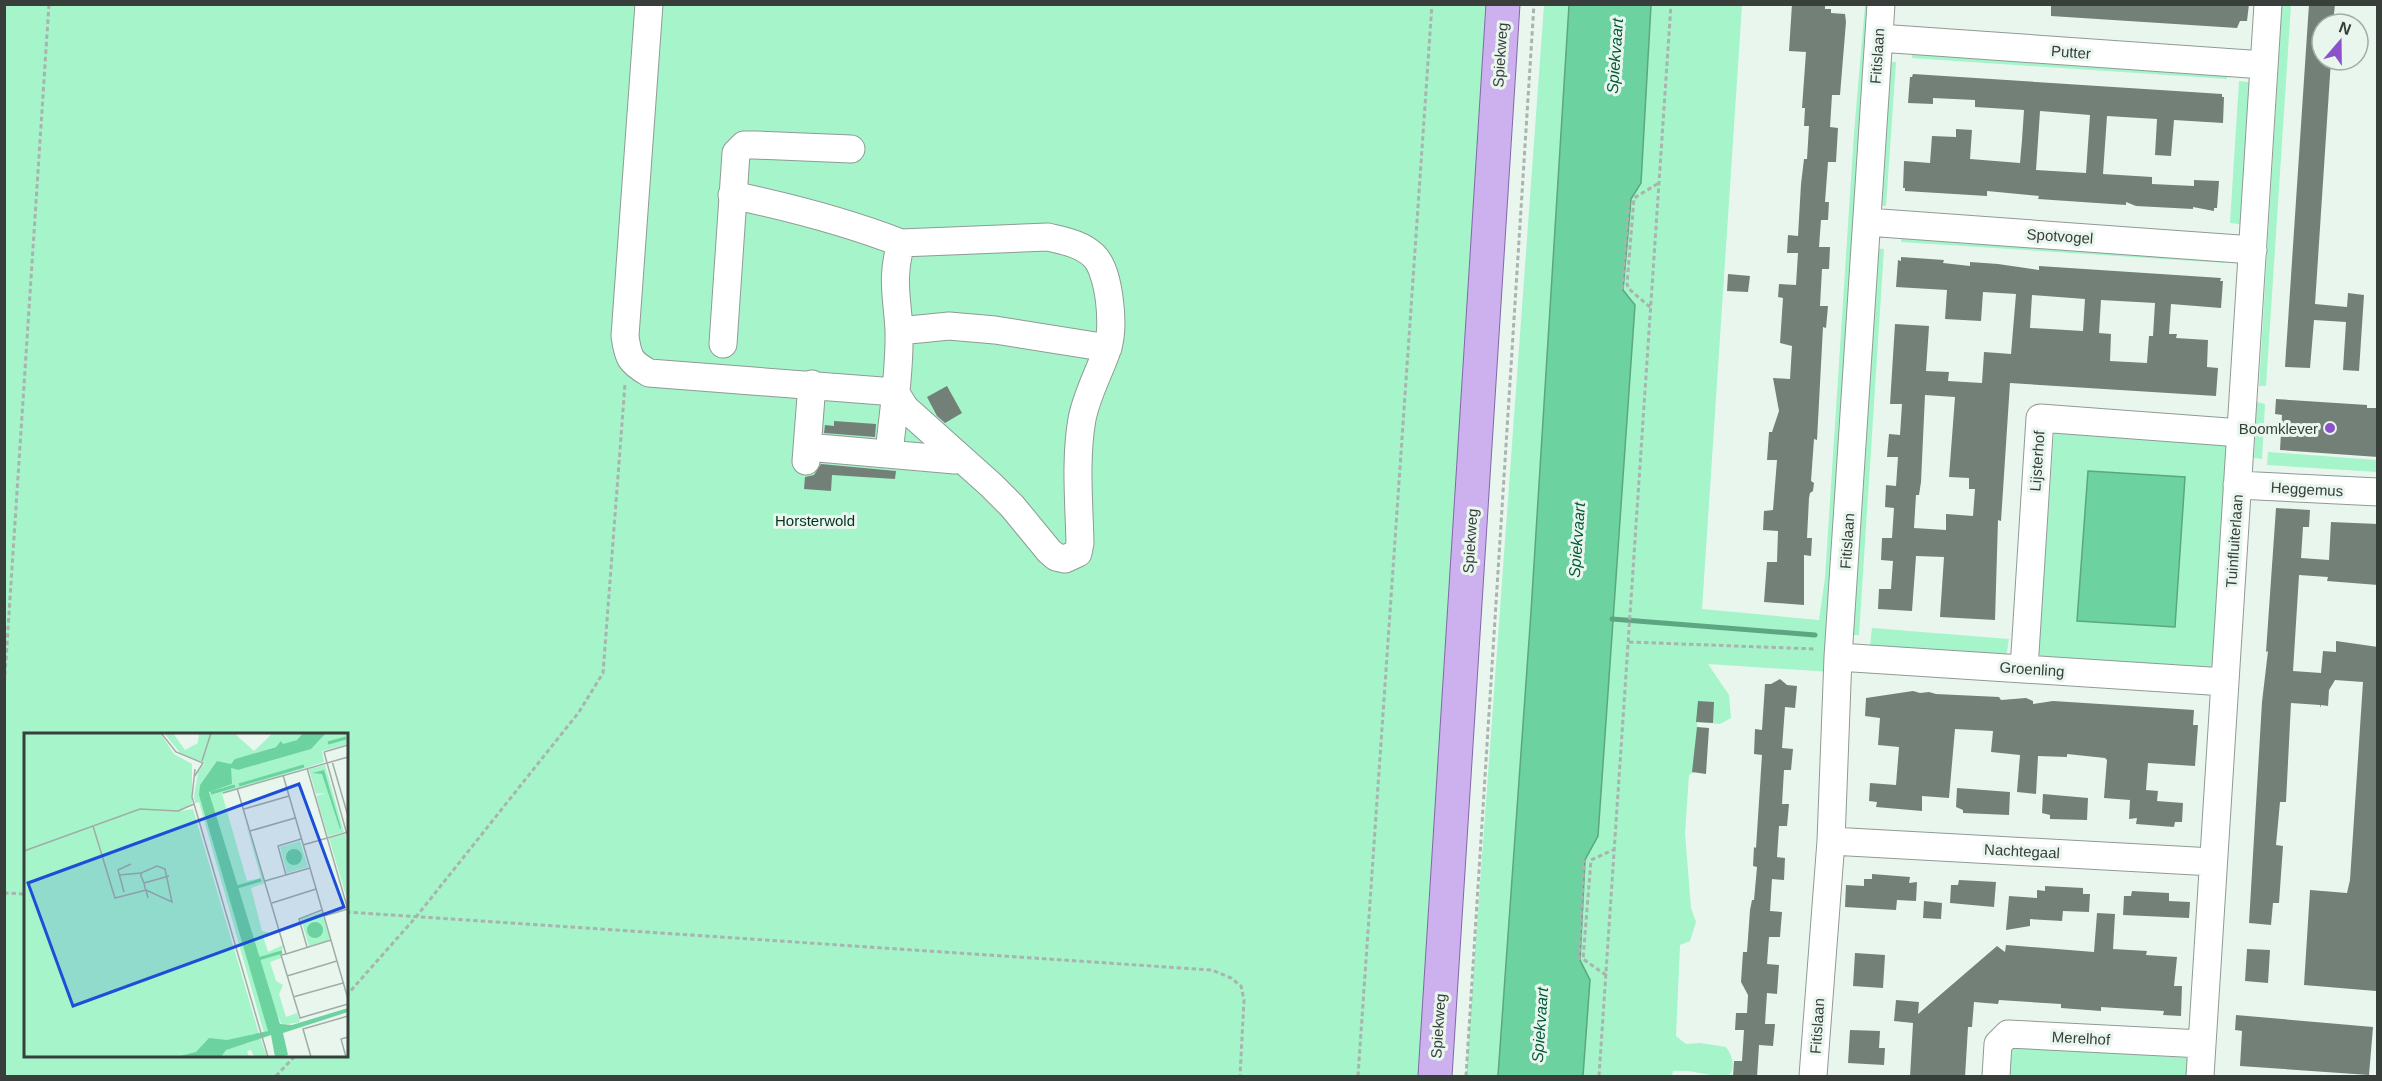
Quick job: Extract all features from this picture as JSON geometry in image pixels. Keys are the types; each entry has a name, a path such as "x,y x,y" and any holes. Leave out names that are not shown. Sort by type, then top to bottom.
{"main road":[{"name":"Spiekweg","path":"1435,1077 1503,4"}],"street":[{"path":"649,4 625,336 632,363 649,373 895,392"},
{"name":"Fitislaan","path":"1813,1077 1831,841 1839,654 1881,4"},
{"name":"Tuinfluiterlaan","path":"2200,1077 2268,4"},
{"name":"Putter","path":"1878,38 2264,65"},
{"path":"723,344 736,153 744,146 851,149"},
{"path":"732,195 819,216 901,243 1048,237 1069,242 1085,249 1096,258 1108,297 1112,326 1108,348 1085,406 1082,420 1078,553 1065,560 1048,551 1012,506 905,408 895,392"},
{"name":"Spotvogel","path":"1867,222 2253,250"},
{"path":"890,454 899,331 895,264 901,243"},
{"path":"899,331 949,326 995,330 1108,348"},
{"path":"812,384 806,454 890,454 961,459"},
{"name":"Lijsterhof","path":"2024,669 2040,418 2241,433"},
{"name":"Heggemus","path":"2238,485 2378,492"},
{"name":"Groenling","path":"1839,654 2225,682"},
{"name":"Nachtegaal","path":"1831,841 2213,862"},
{"name":"Merelhof","path":"1996,1077 1998,1044 2008,1034 2202,1044"}],"path":[{"path":"4,690 49,4"},
{"path":"1358,1077 1432,4"},
{"name":"Spiekweg","path":"1466,1077 1534,4"},
{"path":"1599,1077 1671,4"},
{"path":"1651,307 1629,289 1627,284 1634,198 1659,183"},
{"path":"1622,289 1629,200"},
{"path":"348,994 416,916 579,712 603,673 625,385 632,363"},
{"path":"4,604 10,604"},
{"path":"1629,642 1839,654"},
{"path":"1606,976 1583,959 1591,860 1615,849"},
{"path":"1579,960 1584,860"},
{"path":"4,892 24,894"},
{"path":"348,912 686,937 1212,970 1231,978 1241,986 1244,1000 1240,1077"},
{"path":"276,1077 294,1057"}],"green space":[{"name":"Horsterwold","path":"5,5 1493,5 1424,1076 5,1076"},
{"path":"1544,5 1569,5 1531,612 1498,1076 1466,1076"},
{"path":"1651,5 1742,5 1702,609 1819,620 1825,578 1854,133 1865,5 1874,5 1832,672 1708,664 1729,695 1731,718 1720,724 1697,722 1700,769 1689,775 1685,833 1691,908 1696,922 1690,941 1680,945 1676,1036 1686,1044 1700,1043 1726,1047 1732,1061 1729,1076 1673,1071 1672,1076 1583,1076 1590,980 1580,960 1585,860 1598,836 1635,305 1623,290 1631,199 1641,183"},
{"path":"2282,5 2291,5 2266,386 2259,386"},
{"path":"1912,50 2227,72 2227,79 1912,58"},
{"path":"1887,62 1896,62 1886,206 1876,206"},
{"path":"2239,81 2256,83 2248,225 2230,223"},
{"path":"1901,234 2227,255 2225,263 1901,242"},
{"path":"1875,248 1884,249 1859,635 1850,635"},
{"path":"2257,402 2265,404 2262,459 2254,458"},
{"path":"2054,432 2224,442 2228,447 2213,664 2208,668 2042,657 2038,653"},
{"path":"2268,452 2377,460 2377,472 2267,465"},
{"path":"1872,628 2009,639 2006,657 1870,646"},
{"path":"2012,1047 2193,1058 2192,1076 2010,1076"}],"water":[{"name":"Spiekvaart","path":"1569,5 1651,5 1641,183 1631,199 1623,290 1635,305 1598,836 1585,860 1580,960 1590,980 1583,1076 1498,1076 1531,612"},
{"path":"2088,471 2185,477 2175,627 2077,621"}],"building":[{"path":"1792,4 1825,4 1825,9 1831,9 1831,13 1845,14 1846,22 1840,95 1832,95 1830,127 1838,128 1836,162 1828,162 1825,202 1829,202 1828,220 1821,220 1819,247 1830,247 1829,269 1822,269 1820,306 1828,306 1826,328 1823,327 1817,440 1814,439 1811,481 1814,483 1809,498 1807,538 1812,538 1811,556 1804,555 1804,605 1764,602 1767,562 1777,562 1778,531 1763,530 1764,511 1773,510 1777,460 1767,460 1769,432 1772,432 1779,411 1773,378 1790,379 1792,346 1780,343 1783,298 1778,297 1779,284 1796,285 1798,253 1787,253 1788,235 1798,236 1801,184 1804,159 1807,159 1809,126 1804,126 1805,108 1802,108 1806,52 1789,51"},
{"path":"2051,4 2249,4 2247,21 2240,21 2237,28 2051,16"},
{"path":"2309,4 2335,4 2334,12 2310,12 2310,72 2330,72 2315,304 2347,307 2348,293 2364,295 2359,371 2343,370 2346,322 2314,320 2310,368 2285,367"},
{"path":"1913,74 2222,94 2224,97 2223,123 2174,120 2171,156 2155,155 2157,119 2107,116 2103,174 2152,177 2152,184 2194,186 2194,180 2219,181 2217,208 2214,208 2214,211 2193,207 2193,209 2136,206 2126,202 2126,205 2038,199 2039,196 1987,191 1987,196 1905,191 1903,188 1904,161 1930,163 1932,136 1956,137 1956,129 1972,130 1970,159 2020,163 2024,110 1975,107 1975,100 1933,98 1933,104 1908,103 1910,77","holes":["2040,111 2090,115 2086,173 2036,170"]},
{"path":"1901,257 1944,260 1943,263 1970,266 1970,262 2039,270 2039,266 2221,278 2220,281 2223,281 2221,308 2171,304 2169,334 2177,334 2176,338 2208,340 2207,367 2218,368 2216,396 2010,383 2001,521 1998,520 1995,620 1940,617 1944,557 1916,556 1912,611 1878,609 1879,589 1891,589 1893,561 1881,560 1882,538 1892,538 1894,508 1885,507 1886,485 1896,486 1898,457 1887,457 1889,434 1900,435 1902,404 1890,404 1895,324 1929,326 1926,371 1949,372 1948,381 1982,383 1984,352 2011,354 2016,294 1983,292 1981,321 1945,319 1947,290 1896,287 1898,260 1901,261","holes":["2032,295 2085,299 2083,331 2030,328","2101,300 2155,303 2153,336 2149,336 2147,363 2110,361 2111,334 2099,333","1925,395 1955,397 1949,477 1969,478 1969,489 1975,489 1973,516 1946,514 1946,530 1914,528 1916,495 1919,495"]},
{"path":"1728,274 1750,276 1748,292 1727,291"},
{"path":"947,386 962,413 945,423 937,416 927,397"},
{"name":"Boomklever","path":"2276,399 2367,405 2367,408 2378,408 2378,457 2280,450 2282,415 2275,414"},
{"path":"834,421 876,424 875,437 824,433 825,425 834,426"},
{"path":"821,464 896,471 895,479 832,475 831,491 804,489 805,477 814,475"},
{"path":"2276,508 2310,510 2309,527 2303,527 2301,558 2329,560 2331,522 2378,524 2378,585 2327,581 2328,577 2299,575 2293,671 2321,673 2323,651 2336,652 2336,641 2378,647 2376,991 2304,985 2310,890 2347,893 2350,880 2363,682 2335,680 2329,690 2328,706 2321,705 2320,708 2320,705 2291,703 2286,802 2280,802 2276,845 2283,846 2279,903 2273,903 2271,925 2249,923"},
{"path":"1780,679 1787,685 1797,686 1795,708 1785,707 1782,748 1793,749 1791,770 1784,770 1782,804 1789,804 1787,826 1779,826 1777,857 1785,858 1784,880 1772,879 1770,911 1782,912 1780,937 1769,937 1767,964 1779,965 1777,994 1767,993 1765,1024 1775,1024 1773,1046 1759,1045 1757,1077 1733,1077 1734,1061 1742,1061 1744,1030 1735,1030 1736,1013 1747,1013 1748,995 1741,982 1743,952 1747,952 1750,910 1752,900 1754,900 1757,867 1753,866 1762,755 1754,754 1755,729 1762,730 1765,684 1771,684"},
{"path":"1913,691 1999,697 2001,700 2026,698 2033,701 2033,704 2053,701 2194,710 2193,725 2198,725 2195,766 2148,763 2146,790 2158,791 2157,801 2183,803 2182,822 2175,822 2174,827 2136,824 2137,818 2129,819 2130,800 2104,798 2107,760 2105,758 2067,754 2067,757 2038,756 2036,794 2017,792 2020,755 1991,752 1993,731 1955,729 1949,798 1922,796 1922,811 1876,807 1877,802 1869,801 1870,783 1896,785 1899,747 1878,745 1880,718 1865,716 1866,698"},
{"path":"1698,701 1714,702 1713,723 1696,722"},
{"path":"1697,727 1709,728 1706,774 1692,772"},
{"path":"1957,788 2010,792 2009,815 1963,813 1963,810 1956,807"},
{"path":"2043,794 2088,798 2087,820 2050,819 2050,815 2042,813"},
{"path":"1872,874 1910,877 1909,883 1917,882 1916,901 1897,900 1896,910 1845,907 1846,885 1864,886 1864,879 1872,879"},
{"path":"1959,880 1996,882 1994,907 1950,903 1951,885 1958,885"},
{"path":"2045,886 2083,888 2083,894 2090,894 2089,912 2063,911 2062,921 2030,919 2030,926 2006,930 2009,896 2037,898 2037,890 2045,891"},
{"path":"2132,891 2169,893 2169,901 2190,902 2189,918 2123,915 2124,896 2131,896"},
{"path":"1924,901 1942,903 1941,919 1923,918"},
{"path":"2097,913 2115,914 2113,949 2147,951 2146,955 2177,957 2174,986 2182,986 2181,1016 2163,1015 2164,1011 2101,1007 2101,1011 2061,1008 2061,1004 1999,1000 1998,1004 1974,1002 1972,1027 1968,1027 1965,1077 1910,1077 1913,1023 1894,1021 1896,1000 1919,1002 1918,1014 1997,946 2005,952 2006,945 2094,952"},
{"path":"2247,949 2270,950 2268,983 2245,981"},
{"path":"1855,953 1885,955 1883,988 1853,986"},
{"path":"2236,1015 2373,1027 2369,1075 2240,1066 2242,1031 2235,1030"},
{"path":"1850,1030 1880,1031 1879,1048 1885,1048 1884,1065 1848,1063"}],"waterway":[{"path":"1612,619 1815,635"}],"place":[{"name":"Boomklever","path":"2330,428"}]}
